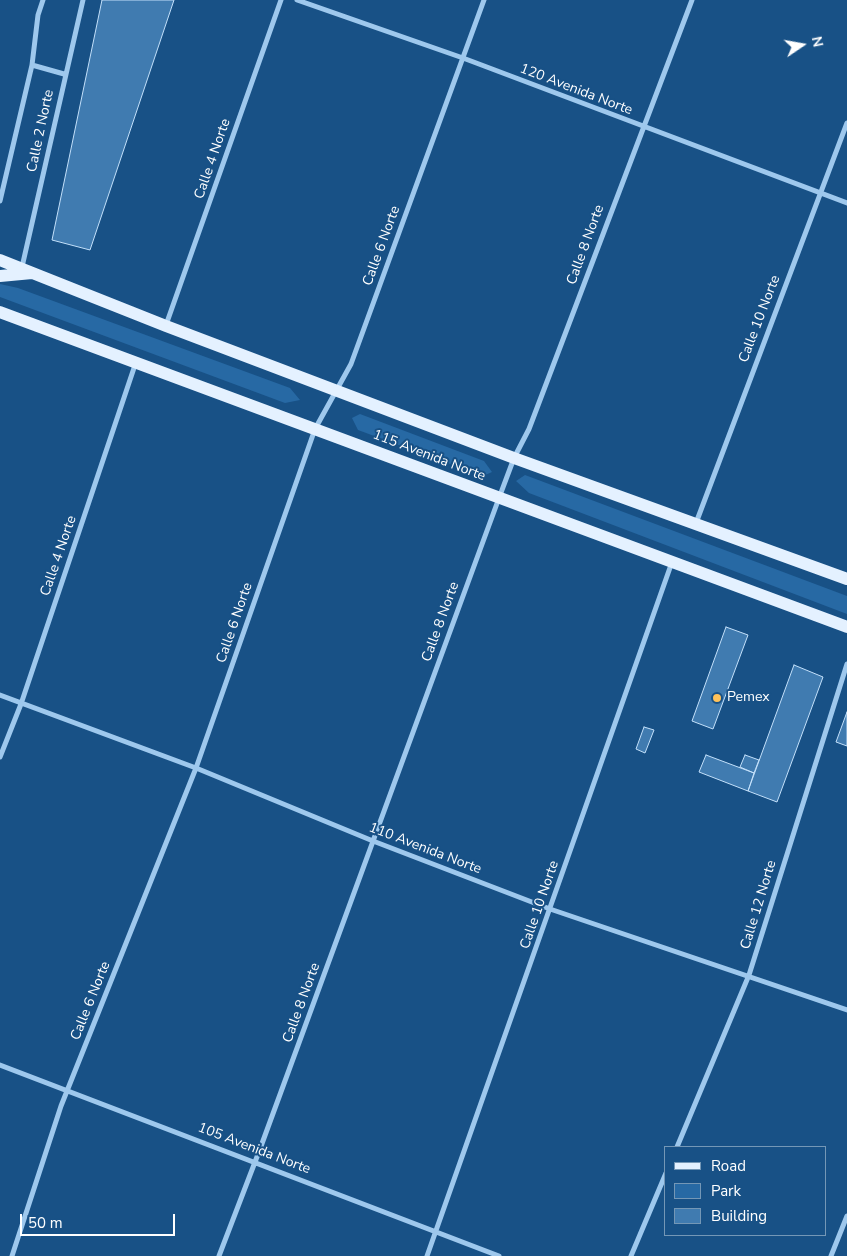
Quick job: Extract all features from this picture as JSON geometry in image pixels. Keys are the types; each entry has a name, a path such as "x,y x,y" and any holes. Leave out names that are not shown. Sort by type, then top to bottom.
{"main road":[{"name":"115 Avenida Norte","path":"0,260 22,267 166,326 514,458 847,578"},
{"name":"115 Avenida Norte","path":"0,276 35,273"},
{"name":"115 Avenida Norte","path":"0,312 847,627"}],"street":[{"name":"Calle 2 Norte","path":"0,201 32,66 38,15 43,0"},
{"name":"Calle 2 Norte","path":"22,267 25,247 48,159 64,74 77,33 83,0"},
{"name":"Calle 4 Norte","path":"166,326 281,0"},
{"name":"120 Avenida Norte","path":"297,0 463,58 847,203"},
{"name":"Calle 6 Norte","path":"12,1256 68,1090 196,768 315,429 350,364 484,0"},
{"name":"Calle 8 Norte","path":"219,1256 514,458 529,430 692,0"},
{"path":"32,66 64,74"},
{"name":"Calle 10 Norte","path":"696,523 847,123"},
{"name":"Calle 4 Norte","path":"0,757 21,704 136,362"},
{"name":"Calle 10 Norte","path":"427,1256 672,562"},
{"name":"Calle 12 Norte","path":"676,1146 749,975 847,664"},
{"name":"110 Avenida Norte","path":"0,695 196,768 373,841 550,909 749,975 847,1010"},
{"name":"105 Avenida Norte","path":"0,1065 500,1256"},
{"path":"631,1256 664,1178"},
{"path":"831,1256 847,1216"}],"green space":[{"path":"0,284 18,288 290,388 300,400 285,403 0,297"},
{"path":"360,414 484,461 492,472 483,476 358,430 352,418"},
{"path":"525,475 847,596 847,614 529,493 516,481"}],"building":[{"path":"102,0 174,0 90,250 52,240"},
{"path":"726,627 748,635 713,729 692,721"},
{"path":"794,665 823,677 777,802 748,791"},
{"path":"847,712 847,746 836,742"},
{"path":"644,727 654,730 645,753 636,749"},
{"path":"706,755 754,773 748,791 699,772"},
{"path":"745,755 759,760 754,773 740,767"}],"place":[{"name":"Pemex","path":"717,698"}]}
